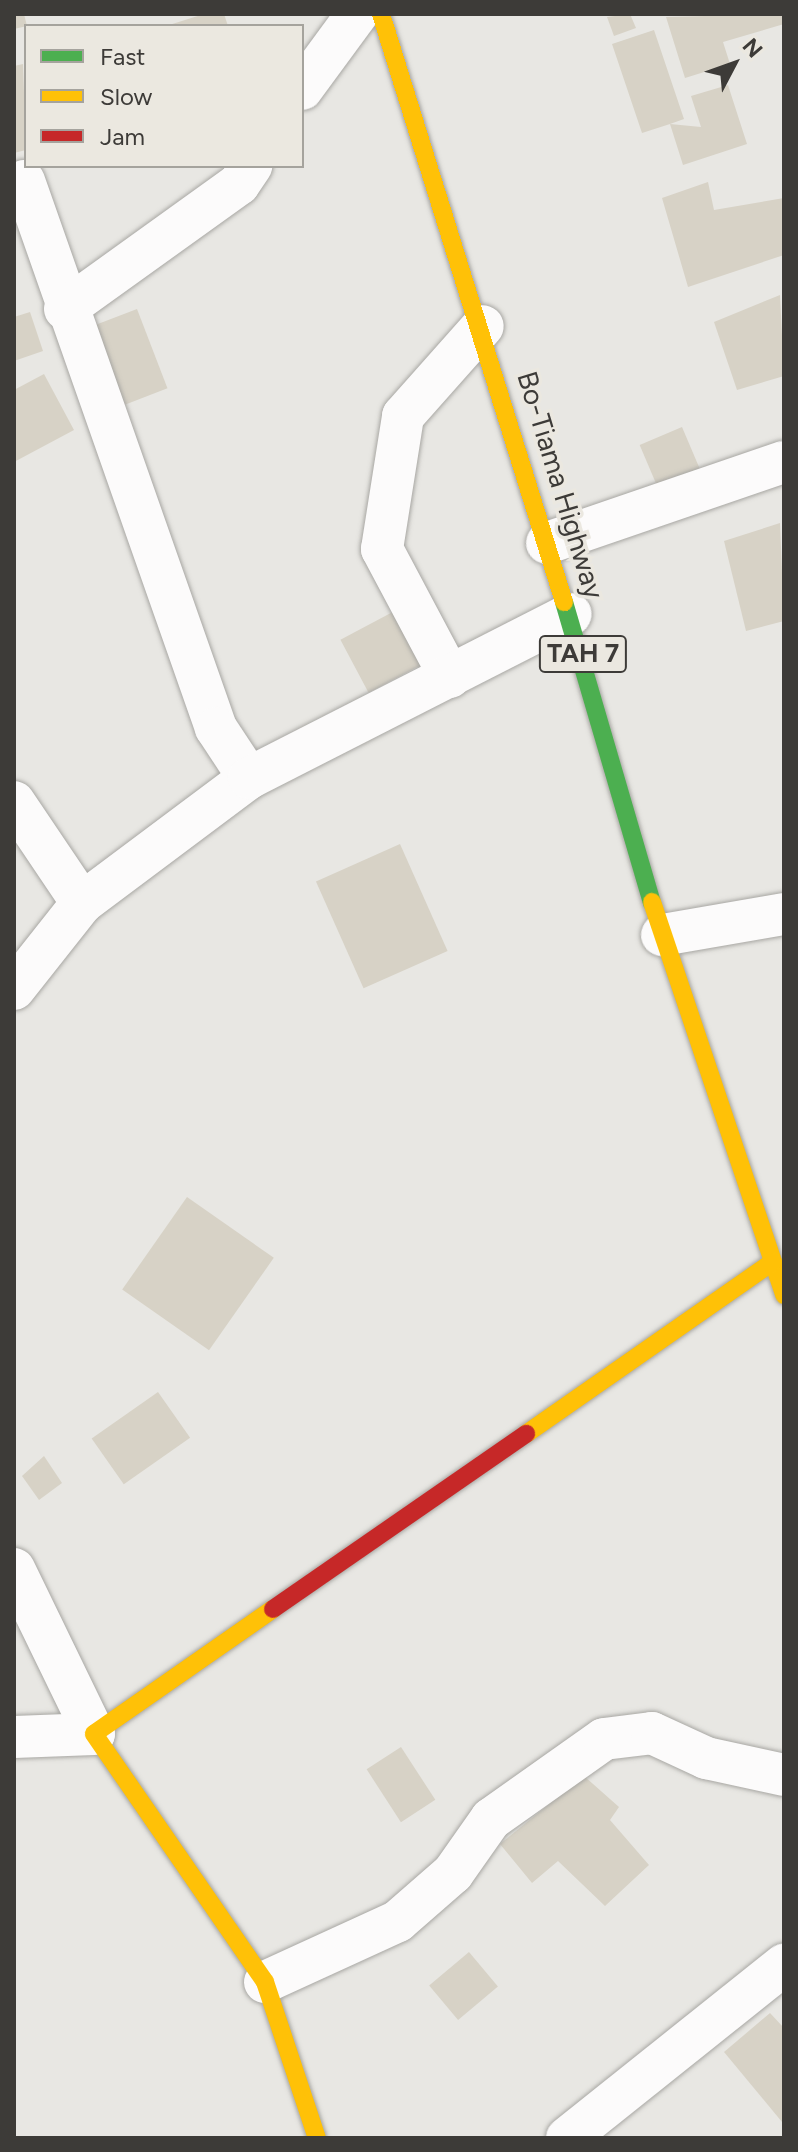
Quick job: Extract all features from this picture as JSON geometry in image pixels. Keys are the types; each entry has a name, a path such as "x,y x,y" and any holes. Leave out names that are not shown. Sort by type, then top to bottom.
{"main road":[{"name":"Bo-Tiama Highway","path":"381,14 483,326 571,614 662,935 784,1295"},
{"path":"317,2138 265,1982 94,1734 773,1262"}],"street":[{"path":"304,86 357,14"},
{"path":"65,309 239,184 250,168"},
{"path":"24,181 65,309 216,728 249,778"},
{"path":"450,677 382,549 403,416 483,326"},
{"path":"547,543 784,462"},
{"path":"14,989 82,903 249,778 571,614"},
{"path":"14,802 82,903"},
{"path":"662,935 784,914"},
{"path":"14,1569 94,1734 14,1737"},
{"path":"265,1982 398,1921 453,1873 491,1819 604,1739 652,1733 706,1758 784,1775"},
{"path":"567,2138 784,1965"}],"building":[{"path":"14,14 24,14 26,24 14,29"},
{"path":"204,14 224,14 227,24 172,24"},
{"path":"630,14 636,28 614,36 607,17"},
{"path":"784,14 784,24 723,42 730,64 685,78 666,17"},
{"path":"654,30 684,119 642,133 612,44"},
{"path":"23,64 24,150 14,153 14,66"},
{"path":"728,85 747,144 683,165 670,124 701,127 691,96"},
{"path":"708,182 714,210 784,198 784,255 688,287 662,198"},
{"path":"780,295 784,376 737,390 714,322"},
{"path":"137,309 167,388 107,412 76,332"},
{"path":"30,312 43,351 14,361 14,317"},
{"path":"44,374 74,430 14,462 14,390"},
{"path":"682,427 700,469 658,487 640,445"},
{"path":"780,523 784,621 746,631 724,541"},
{"path":"404,606 432,659 369,693 340,640"},
{"path":"400,844 448,951 364,988 316,881"},
{"path":"187,1197 274,1258 209,1350 122,1290"},
{"path":"158,1392 190,1438 124,1484 92,1438"},
{"path":"44,1456 62,1483 39,1500 22,1476"},
{"path":"401,1747 435,1800 401,1822 367,1769"},
{"path":"584,1776 619,1807 610,1820 649,1865 605,1906 558,1861 532,1883 500,1844"},
{"path":"469,1952 498,1986 458,2020 429,1985"},
{"path":"770,2013 784,2028 782,2122 724,2052"}],"traffic: fast":[{"path":"564,602 652,902"}],"traffic: slow":[{"path":"381,14 564,602"},
{"path":"652,902 784,1295"},
{"path":"526,1434 773,1262"},
{"path":"273,1609 94,1734 265,1982 317,2138"}],"traffic: jam":[{"path":"273,1609 526,1434"}]}
